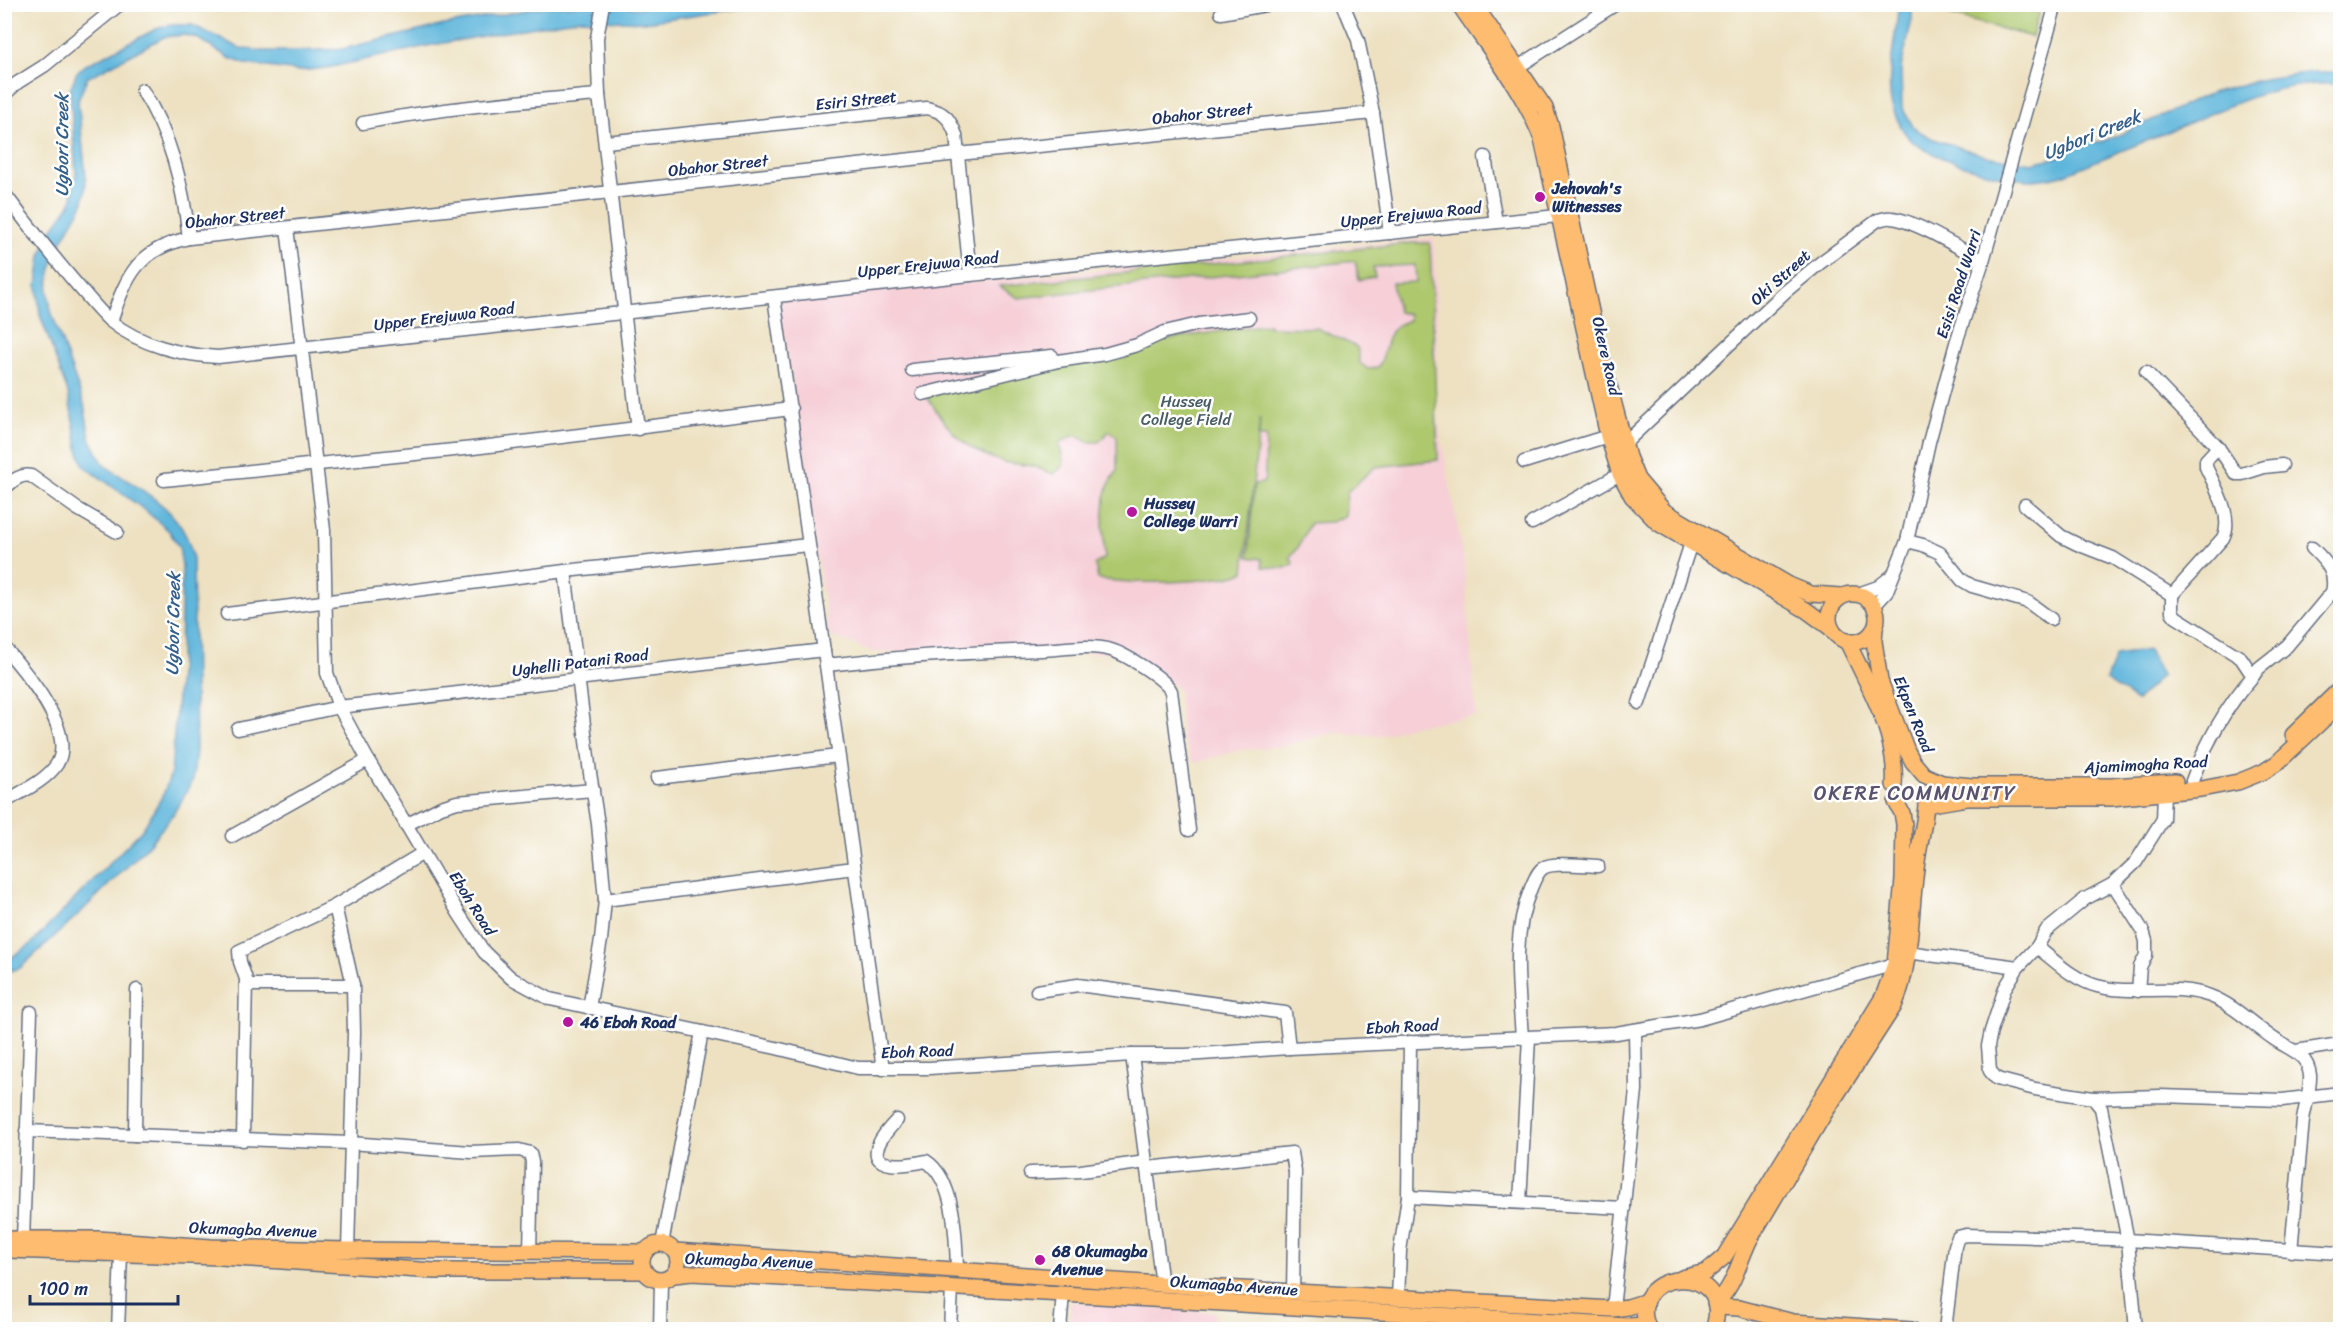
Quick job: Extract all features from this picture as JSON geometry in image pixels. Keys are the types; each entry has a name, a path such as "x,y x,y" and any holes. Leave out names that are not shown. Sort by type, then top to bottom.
{"main road":[{"name":"Okere Road","path":"1458,4 1515,86 1534,120 1546,158 1557,216 1608,436 1620,474 1632,496 1658,524 1806,610 1832,629"},
{"name":"Okere Road","path":"1474,4 1545,108 1551,126 1598,344 1624,444 1637,479 1664,511 1799,591 1842,596"},
{"path":"1858,594 1868,598 1874,606 1877,613 1875,628 1863,639 1847,641 1832,629 1829,614 1836,600 1842,596 1858,594"},
{"name":"Ekpen Road","path":"1875,628 1874,641 1880,681 1907,751 1924,775"},
{"name":"Ekpen Road","path":"1847,641 1888,733 1895,773 1894,785"},
{"name":"Ajamimogha Road","path":"1924,775 1942,783 1972,786 2111,786 2220,778 2261,763 2276,752 2340,689"},
{"name":"Ajamimogha Road","path":"1926,804 1966,798 2111,798 2229,783 2263,772 2277,763 2340,704"},
{"path":"1613,1317 1647,1328 1645,1317 1647,1301 1653,1291 1671,1279 1706,1272 1724,1257 1877,1007 1895,964 1905,847 1902,813 1896,801 1893,791 1894,785 1906,772 1913,771 1928,779 1932,789 1930,800 1926,804 1920,808 1907,809 1896,801"},
{"path":"1716,1305 1728,1291 1750,1239 1824,1114 1894,1006 1903,981 1926,804"},
{"name":"Okumagba Avenue","path":"4,1239 98,1239 211,1246 348,1250 645,1252"},
{"path":"652,1246 669,1248 679,1263 668,1278 651,1278 644,1271 642,1262 645,1252 652,1246"},
{"name":"Okumagba Avenue","path":"669,1248 1162,1285 1398,1299 1613,1317"},
{"name":"Okumagba Avenue","path":"4,1250 220,1257 435,1271 644,1271"},
{"name":"Okumagba Avenue","path":"668,1278 692,1273 952,1288 1613,1317"},
{"path":"1682,1278 1699,1283 1706,1288 1716,1305 1713,1329"},
{"path":"1613,1317 1628,1307 1647,1301"},
{"path":"1716,1305 1739,1308 1793,1322 1912,1329"}],"street":[{"path":"4,95 17,83 44,66 120,4"},
{"path":"1221,12 1271,4"},
{"path":"1343,4 1358,40 1373,112 1390,233"},
{"path":"1518,67 1617,4"},
{"name":"Esisi Road Warri","path":"1874,606 1886,593 1907,542 1922,470 1956,343 2007,182 2056,4"},
{"path":"603,5 596,53 599,95 638,429"},
{"path":"142,90 156,112 176,166 189,238"},
{"path":"363,123 451,108 599,95"},
{"name":"Esiri Street","path":"606,142 927,108 939,111 952,123 958,154 970,275"},
{"name":"Obahor Street","path":"111,321 132,270 154,249 189,238 958,154 1373,112"},
{"path":"1485,157 1496,222"},
{"name":"Upper Erejuwa Road","path":"6,197 56,261 111,321 135,336 191,356 227,357 970,275 1557,216"},
{"name":"Oki Street","path":"1624,444 1785,292 1878,220 1889,217 1898,219 1943,239 1983,261"},
{"name":"Eboh Road","path":"287,228 324,530 327,673 339,707 368,760 484,952 511,978 550,999 858,1068 928,1068 1132,1055 1186,1055 1289,1048 1525,1038 1635,1030 1700,1019 1895,964"},
{"path":"774,297 883,1069"},
{"path":"923,394 1058,361 1121,350 1165,332 1199,324 1249,318"},
{"path":"912,370 1121,350"},
{"path":"2146,372 2218,447 2236,474 2264,466 2282,465"},
{"path":"164,480 638,429 791,409"},
{"path":"1524,462 1608,436"},
{"path":"2218,447 2206,460 2206,467 2223,507 2227,530 2223,538 2172,595 2172,612 2176,617 2241,658 2253,676"},
{"path":"4,489 25,474 31,476 76,508 117,532"},
{"path":"1532,523 1620,474"},
{"path":"2025,505 2061,536 2112,558 2172,595"},
{"path":"1907,542 1923,545 1941,553 1962,580 1972,586 2028,602 2051,619"},
{"path":"1639,703 1691,543"},
{"path":"227,614 565,571 808,545"},
{"path":"2192,780 2198,762 2217,729 2253,676 2287,646 2332,592 2333,574 2329,565 2312,548"},
{"path":"565,571 577,679 598,824 605,900 589,1008"},
{"path":"1858,594 1878,587 1893,574"},
{"path":"4,646 46,699 59,734 61,751 59,762 52,771 4,802"},
{"path":"826,665 879,659 1004,651 1088,648 1112,650 1160,679 1171,691 1189,830"},
{"name":"Ughelli Patani Road","path":"238,729 339,707 824,650"},
{"path":"657,778 838,756"},
{"path":"232,836 368,760"},
{"path":"406,825 441,807 457,802 593,790"},
{"path":"2164,793 2163,819 2136,862 2113,884 2077,905 2046,931 2037,947 2018,967 2006,988 1991,1031 1988,1046 1990,1071 1997,1079 2035,1089 2094,1098 2160,1096 2283,1100 2340,1093"},
{"path":"243,1140 246,985 239,951 334,906 423,853"},
{"path":"1520,1202 1525,1038 1517,950 1524,905 1535,878 1543,868 1552,865 1598,866"},
{"path":"605,900 854,868"},
{"path":"2113,884 2143,931 2146,941 2146,955 2140,967 2138,991"},
{"path":"334,906 353,985 354,1033 348,1250"},
{"path":"2037,947 2069,973 2096,986 2208,995 2244,1016 2305,1059 2310,1078 2306,1096 2291,1251"},
{"path":"1907,952 2018,967"},
{"path":"246,985 353,985"},
{"path":"1037,991 1078,985 1285,1013 1289,1048"},
{"path":"135,1136 137,990"},
{"path":"23,1240 31,1012"},
{"path":"1613,1317 1636,1090 1635,1030"},
{"path":"669,1248 702,1032"},
{"path":"1398,1299 1400,1251 1408,1197 1410,1042"},
{"path":"2296,1051 2340,1044"},
{"path":"1132,1055 1162,1285"},
{"path":"2094,1098 2102,1108 2128,1241 2136,1329"},
{"path":"897,1120 882,1135 876,1145 876,1154 879,1160 891,1165 926,1161 939,1173 952,1210 957,1269"},
{"path":"26,1131 350,1143 471,1152 519,1150 530,1153 532,1162 530,1252"},
{"path":"1030,1173 1292,1153 1295,1172 1293,1293"},
{"path":"1408,1197 1624,1208"},
{"path":"1945,1329 1955,1246 1958,1237 1966,1235 2340,1253"},
{"path":"118,1329 121,1254"},
{"path":"660,1329 668,1278"},
{"path":"950,1329 952,1288"},
{"path":"1060,1329 1063,1293"}],"shaded area":[{"name":"Hussey College Warri","path":"1434,238 1437,308 1436,410 1464,561 1476,716 1410,726 1384,735 1333,733 1279,747 1240,750 1194,763 1182,738 1178,688 1123,653 874,652 829,635 779,298 881,287 899,289 923,287"},
{"path":"1071,1302 1215,1312 1214,1329 1069,1330"}],"green space":[{"path":"1945,4 2041,5 2032,37 1943,13"},
{"name":"Hussey College Field","path":"1430,243 1438,460 1375,467 1347,492 1345,516 1331,522 1310,523 1299,546 1290,557 1294,564 1285,568 1263,567 1262,559 1248,557 1254,484 1263,483 1265,477 1266,437 1259,437 1260,418 1244,572 1229,577 1202,580 1124,582 1098,579 1095,564 1105,558 1103,524 1105,497 1109,484 1117,471 1117,437 1109,431 1099,442 1088,442 1075,435 1059,443 1064,465 1054,474 1027,465 1004,462 978,452 949,428 926,395 1056,365 1125,358 1162,340 1269,324 1269,327 1317,328 1357,347 1360,363 1368,369 1377,368 1391,331 1409,320 1409,314 1398,312 1392,283 1416,282 1415,265 1373,267 1375,277 1359,280 1355,261 1018,298 999,286"}],"water":[{"path":"669,4 766,5 644,22 580,19 427,46 327,68 298,71 245,64 229,58 197,38 183,35 164,37 87,78 78,101 86,177 85,193 82,206 59,246 51,269 48,290 51,311 84,404 90,438 104,465 160,503 181,527 188,542 193,559 196,751 193,779 186,793 172,816 147,847 20,968 5,973 5,959 29,946 143,829 163,795 171,774 180,659 182,566 179,547 169,531 146,511 84,466 79,453 68,393 40,315 37,286 41,256 49,234 71,203 76,174 70,89 77,72 86,65 156,29 170,25 192,25 240,48 263,51 298,51 342,49 444,25 543,7 586,5 642,8"},
{"path":"1898,5 1912,5 1912,20 1901,68 1902,108 1914,128 1931,138 1986,156 2032,163 2058,157 2080,138 2090,142 2100,142 2211,93 2263,79 2312,72 2340,72 2340,84 2315,84 2272,91 2232,104 2063,175 2036,180 2015,178 1964,166 1930,152 1908,137 1899,123 1890,98 1890,72"},
{"path":"2148,650 2162,675 2137,701 2106,680 2116,655"}],"place":[{"name":"Jehovah's Witnesses","path":"1540,197"},
{"name":"Hussey College Warri","path":"1132,512"},
{"name":"46 Eboh Road","path":"568,1022"},
{"name":"68 Okumagba Avenue","path":"1040,1260"}],"district":[{"name":"OKERE COMMUNITY","path":"1915,793"}],"water label":[{"name":"Ugbori Creek","path":"2092,135"},
{"name":"Ugbori Creek","path":"62,145"},
{"name":"Ugbori Creek","path":"173,624"}]}
